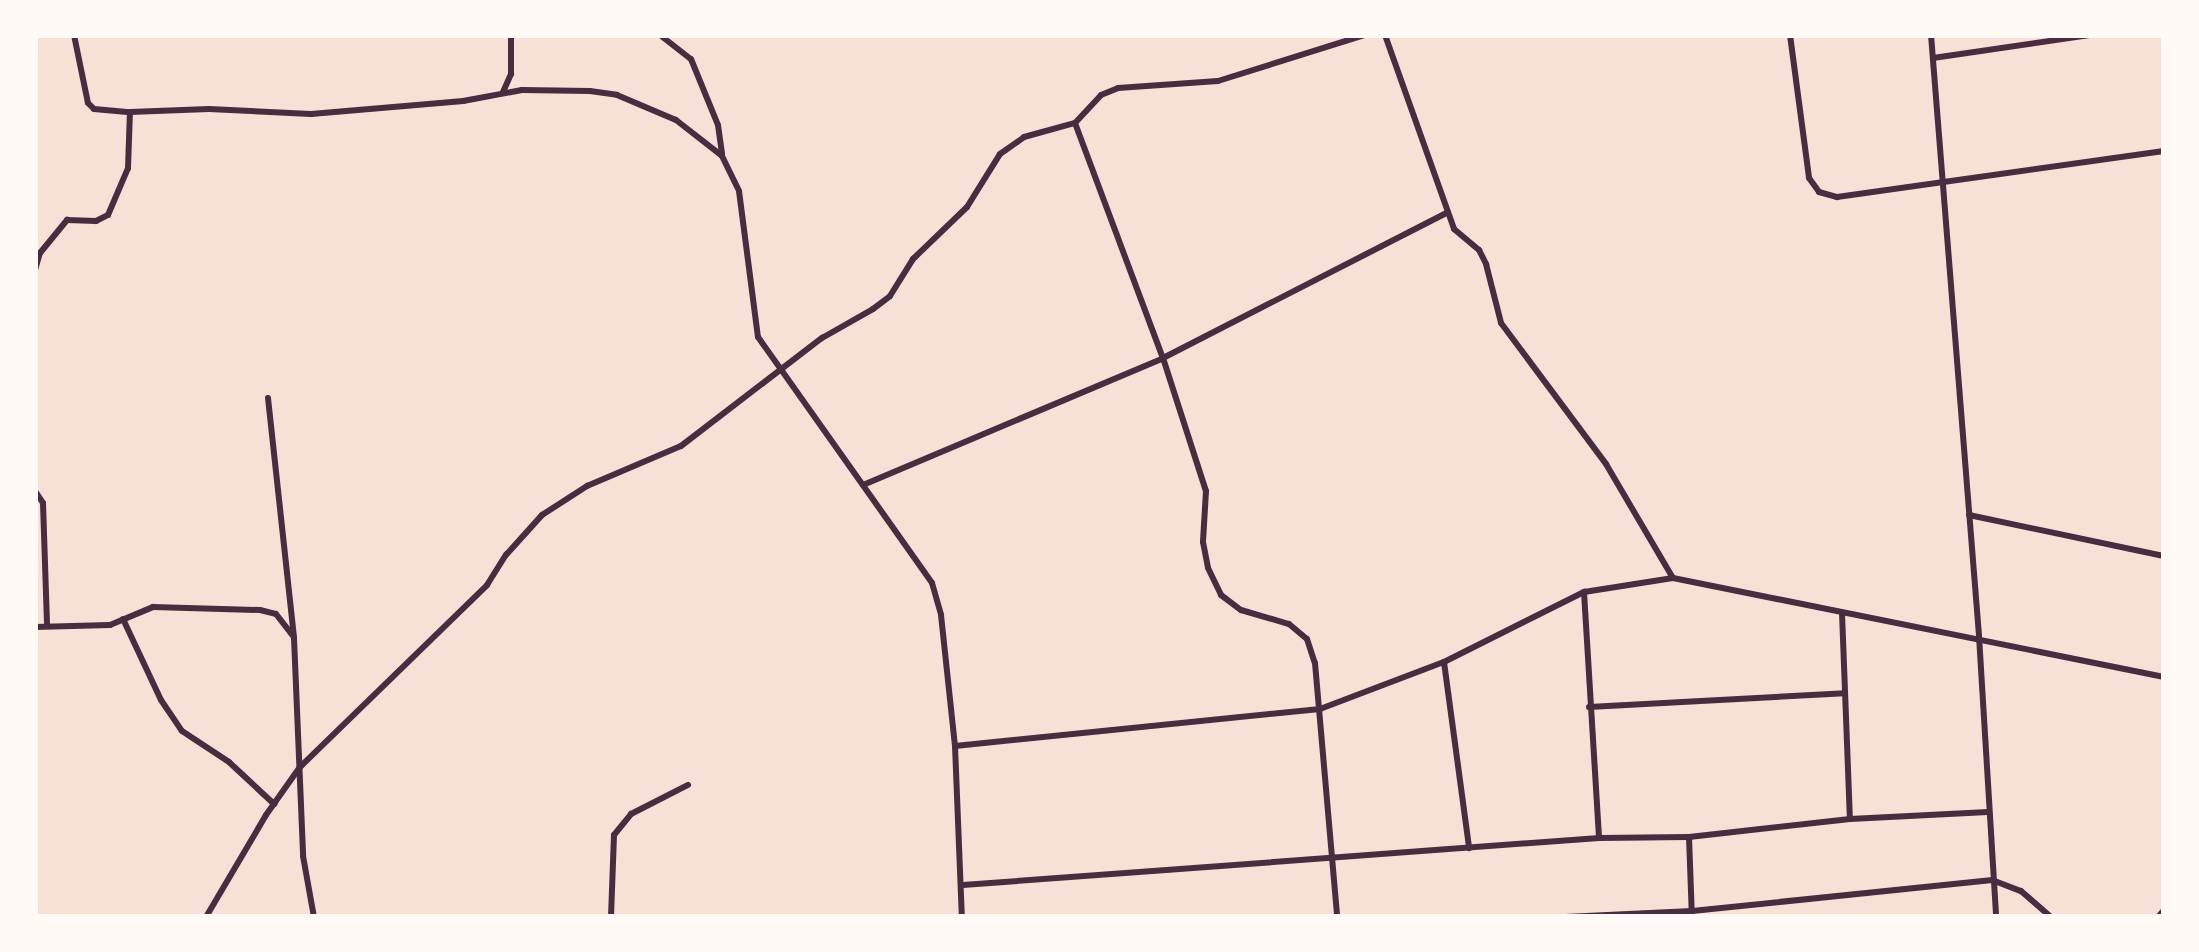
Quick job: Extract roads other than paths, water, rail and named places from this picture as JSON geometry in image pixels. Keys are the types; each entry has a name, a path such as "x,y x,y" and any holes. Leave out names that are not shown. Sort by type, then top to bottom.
{"street":[{"path":"74,35 88,103 94,110 209,108 311,114 463,101 503,92 590,91 617,95 676,120 722,156"},
{"path":"503,92 510,74 511,35"},
{"path":"660,35 691,59 718,125 722,156 739,192 746,219 754,324 780,368 932,583 941,615 954,746 962,917"},
{"path":"206,917 300,768 487,585 506,554 542,515 587,486 681,446 780,368 890,296 913,259 967,207 1000,154 1024,137 1075,123 1101,95 1118,88 1218,81 1365,35"},
{"path":"1385,35 1454,229 1479,250 1486,264 1500,323 1606,464 1672,578"},
{"path":"1790,35 1809,178 1819,192 1837,197 2164,151"},
{"path":"1931,35 1979,636 1996,917"},
{"path":"1932,58 2091,35"},
{"path":"36,360 36,261 60,225 77,218 96,221 108,215 128,168 130,112"},
{"path":"1075,123 1163,358 1206,492 1204,542 1208,568 1220,595 1241,610 1290,624 1308,640 1320,709 1337,917"},
{"path":"863,486 1163,358 1448,212"},
{"path":"268,398 294,638 303,856 314,917"},
{"path":"35,491 43,503 47,626"},
{"path":"1969,515 2164,556"},
{"path":"954,746 1320,709 1444,662 1584,592 1672,578 1979,636 2164,677"},
{"path":"1584,592 1588,707 1599,838"},
{"path":"35,627 110,625 153,608 260,610 276,614 294,638"},
{"path":"1842,613 1850,818"},
{"path":"123,620 161,700 182,731 229,762 274,804"},
{"path":"1444,662 1470,848"},
{"path":"1588,707 1845,693"},
{"path":"611,917 614,835 631,814 688,785"},
{"path":"963,885 1599,838 1689,837 1850,818 1988,812"},
{"path":"1689,837 1692,914"},
{"path":"1564,917 1692,914 1992,880 2021,891 2051,917"},
{"path":"2158,917 2164,910"}]}
